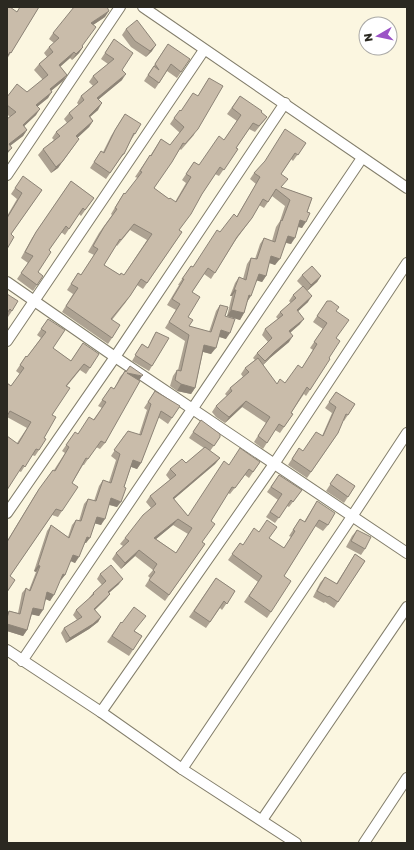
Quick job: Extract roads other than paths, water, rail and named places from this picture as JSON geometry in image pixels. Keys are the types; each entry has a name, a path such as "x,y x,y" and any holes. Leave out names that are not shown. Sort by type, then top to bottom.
{"street":[{"path":"7,175 120,7"},
{"path":"143,7 407,188"},
{"path":"7,341 204,50"},
{"path":"7,513 115,357 285,104"},
{"path":"22,661 362,158"},
{"path":"101,712 274,464 407,263"},
{"path":"7,282 115,357 193,408 274,464 353,515 407,553"},
{"path":"182,769 407,433"},
{"path":"262,820 407,607"},
{"path":"7,650 101,712 182,769 296,843"},
{"path":"364,843 407,778"}]}
